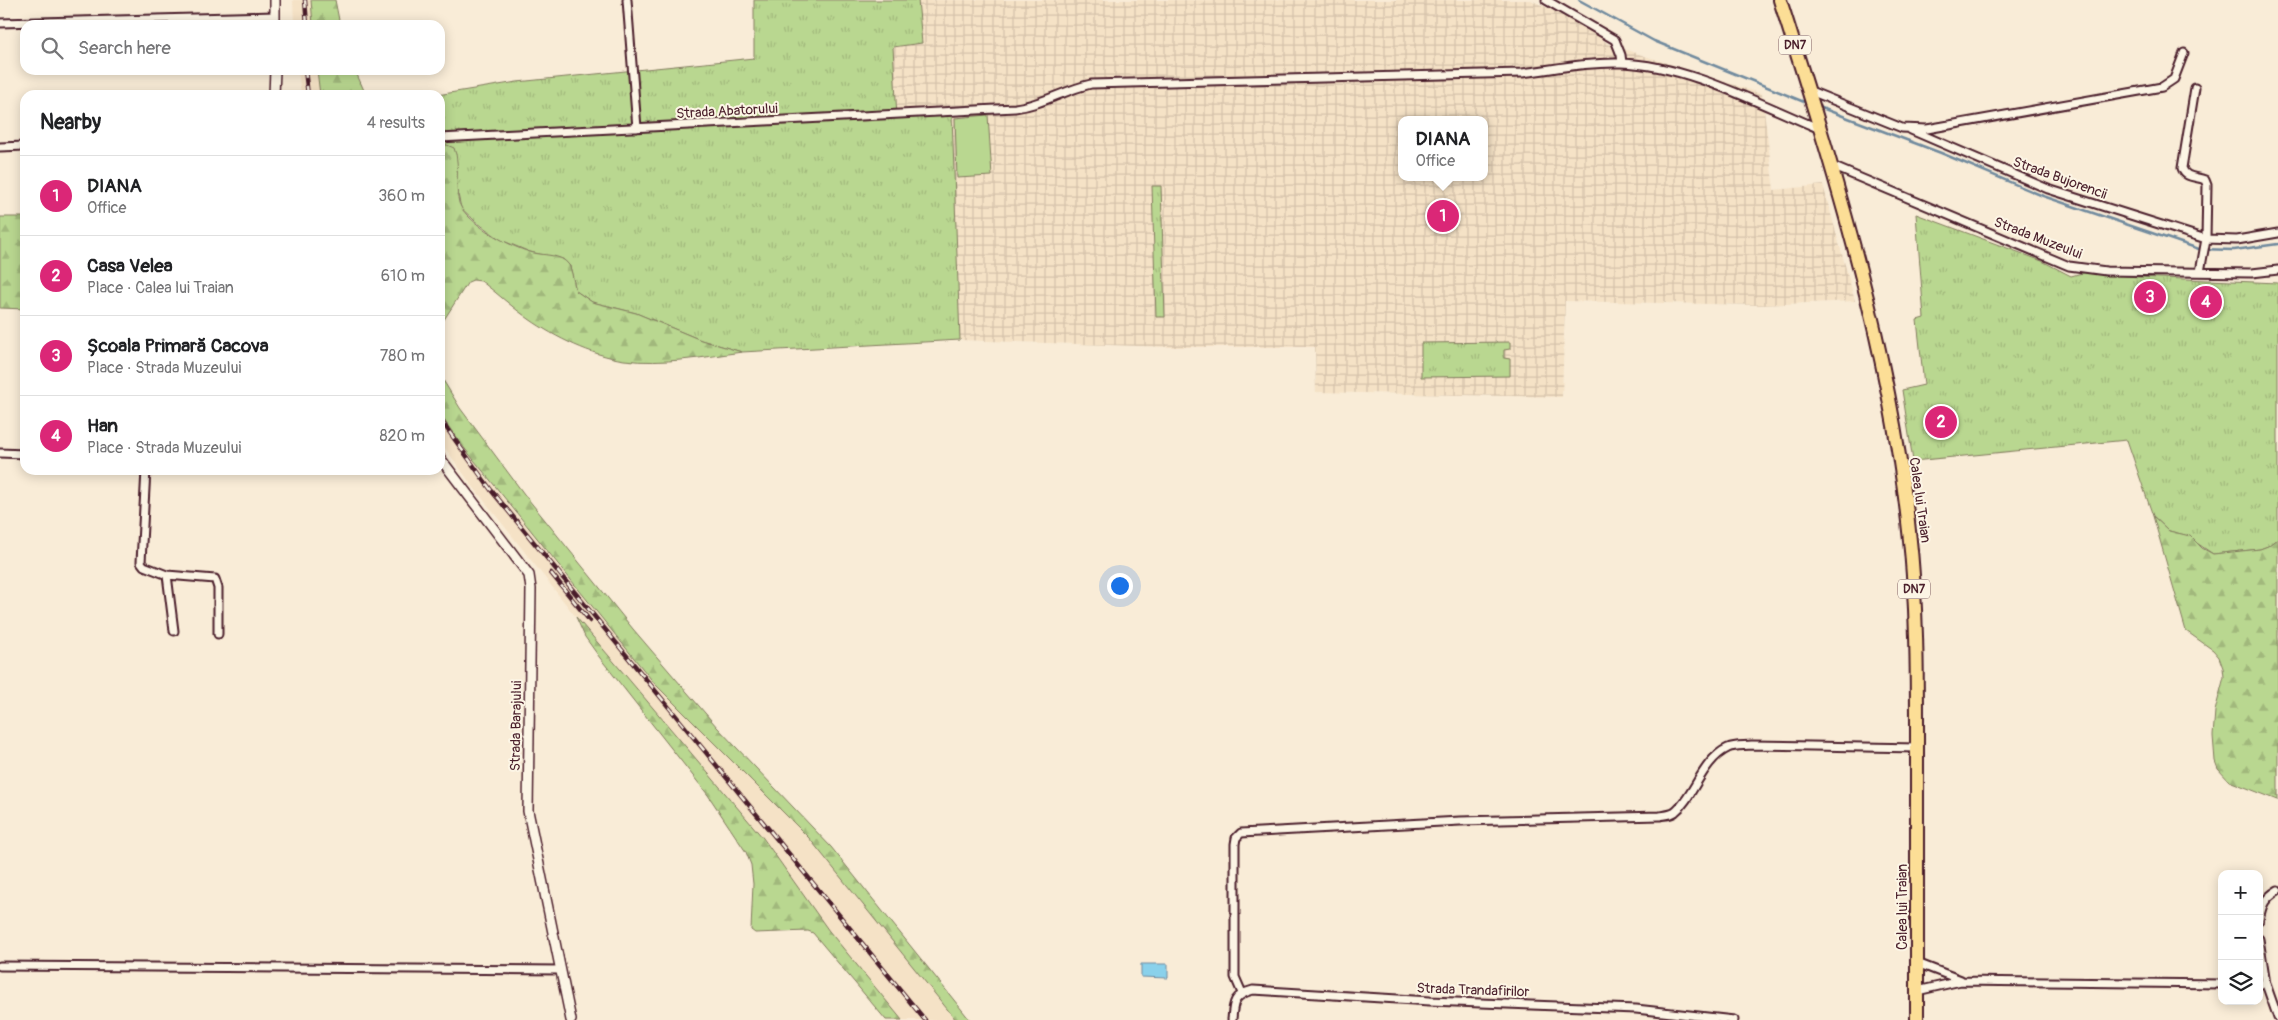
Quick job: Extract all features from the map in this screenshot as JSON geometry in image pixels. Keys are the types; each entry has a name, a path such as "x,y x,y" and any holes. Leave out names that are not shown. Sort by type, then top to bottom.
{"highway":[{"name":"Calea lui Traian","path":"1780,0 1832,166 1877,337 1904,489 1916,610 1917,1020"}],"street":[{"path":"275,0 275,20"},
{"path":"626,0 637,128"},
{"path":"1546,0 1615,40 1622,55 1622,63"},
{"path":"0,23 20,23"},
{"name":"Strada Bujorencii","path":"1910,130 1937,128 2162,87 2174,79 2184,53"},
{"name":"Strada Abatorului","path":"445,138 1015,108 1031,106 1078,87 1091,84 1522,72 1582,64 1622,63 1650,67 1707,82 1820,129"},
{"path":"274,90 275,75"},
{"path":"2195,88 2182,168 2188,176 2205,180 2205,241 2200,272"},
{"name":"Strada Bujorencii","path":"1810,94 1910,130 2048,188 2205,241 2237,240 2278,233"},
{"path":"0,147 20,146"},
{"name":"Strada Muzeului","path":"1832,166 2069,266 2106,271 2252,274 2278,270"},
{"path":"0,453 20,454"},
{"name":"Strada Barajului","path":"445,466 528,575 531,589 528,811 572,1020"},
{"path":"146,475 142,562 144,566 167,574 215,579 218,588 218,634"},
{"path":"167,574 174,631"},
{"path":"1232,1020 1233,1006 1242,993 1235,977 1234,844 1236,838 1241,833 1460,821 1660,816 1674,813 1713,760 1730,747 1752,745 1917,748"},
{"path":"2260,915 2264,902 2278,890"},
{"path":"1917,963 1961,981"},
{"path":"0,966 560,970"},
{"path":"1917,990 1961,981 2218,984"},
{"path":"2263,986 2278,1018"},
{"name":"Strada Trandafirilor","path":"1242,993 1253,990 1430,1001 1636,1008 1734,1020"}],"shaded area":[{"path":"293,0 311,0 313,20 294,20"},
{"path":"918,0 1531,0 1585,26 1608,44 1762,94 1774,190 1823,185 1855,301 1760,305 1565,301 1562,397 1316,392 1315,347 1168,347 960,340 952,115 897,118 893,47 922,43"},
{"path":"299,75 318,75 319,90 300,90"},
{"path":"445,421 484,474 655,684 809,838 956,1020 902,1020 829,931 763,838 576,617 471,484 445,448"}],"green space":[{"path":"311,0 335,0 339,20 313,20"},
{"path":"754,0 918,0 922,43 893,47 897,117 952,115 960,340 742,352 701,340 636,313 592,302 576,291 570,266 563,259 530,252 501,240 461,208 447,145 445,145 445,94 517,82 754,58"},
{"path":"318,75 357,75 364,90 319,90"},
{"path":"988,115 992,176 957,178 955,118"},
{"path":"445,145 454,148 456,155 459,203 468,216 484,229 503,241 522,249 561,258 566,261 570,267 576,291 592,302 636,313 701,340 742,352 654,362 612,358 574,345 551,333 523,315 481,281 473,280 468,282 445,318"},
{"path":"1152,186 1161,186 1165,317 1156,317"},
{"path":"1916,214 2042,261 2071,276 2086,272 2138,277 2278,283 2278,538 2268,546 2260,549 2213,554 2185,535 2169,531 2153,516 2127,440 1913,461 1902,390 1924,385 1917,320 1924,318"},
{"path":"0,217 20,217 20,309 0,308"},
{"path":"1510,342 1510,349 1504,350 1504,358 1510,359 1510,376 1421,377 1421,343"},
{"path":"445,383 460,408 524,494 633,629 717,727 831,847 970,1020 956,1020 809,838 655,684 457,439 445,421"},
{"path":"2153,516 2169,531 2190,536 2202,548 2213,554 2260,549 2268,546 2278,538 2278,800 2229,781 2218,769 2215,761 2213,736 2215,711 2224,677 2223,668 2219,657 2213,650 2186,631"},
{"path":"576,617 763,838 829,931 902,1020 886,1020 813,933 808,931 755,933 751,930 753,884 751,865 746,852 708,795 600,658 585,637"}],"water":[{"path":"1141,964 1168,964 1168,978 1141,977"}],"waterway":[{"path":"1579,0 1654,41 1809,104"},
{"path":"1819,107 1941,153 2043,196 2199,249 2234,250 2278,244"}],"railway":[{"path":"305,0 307,20"},
{"path":"306,75 307,90"},
{"path":"445,426 491,490 925,1020"},
{"path":"551,573 590,621"}],"place":[{"name":"DIANA","path":"1443,216"},
{"name":"Școala Primară Cacova","path":"2150,297"},
{"name":"Han","path":"2206,302"},
{"name":"Casa Velea","path":"1941,422"}]}
